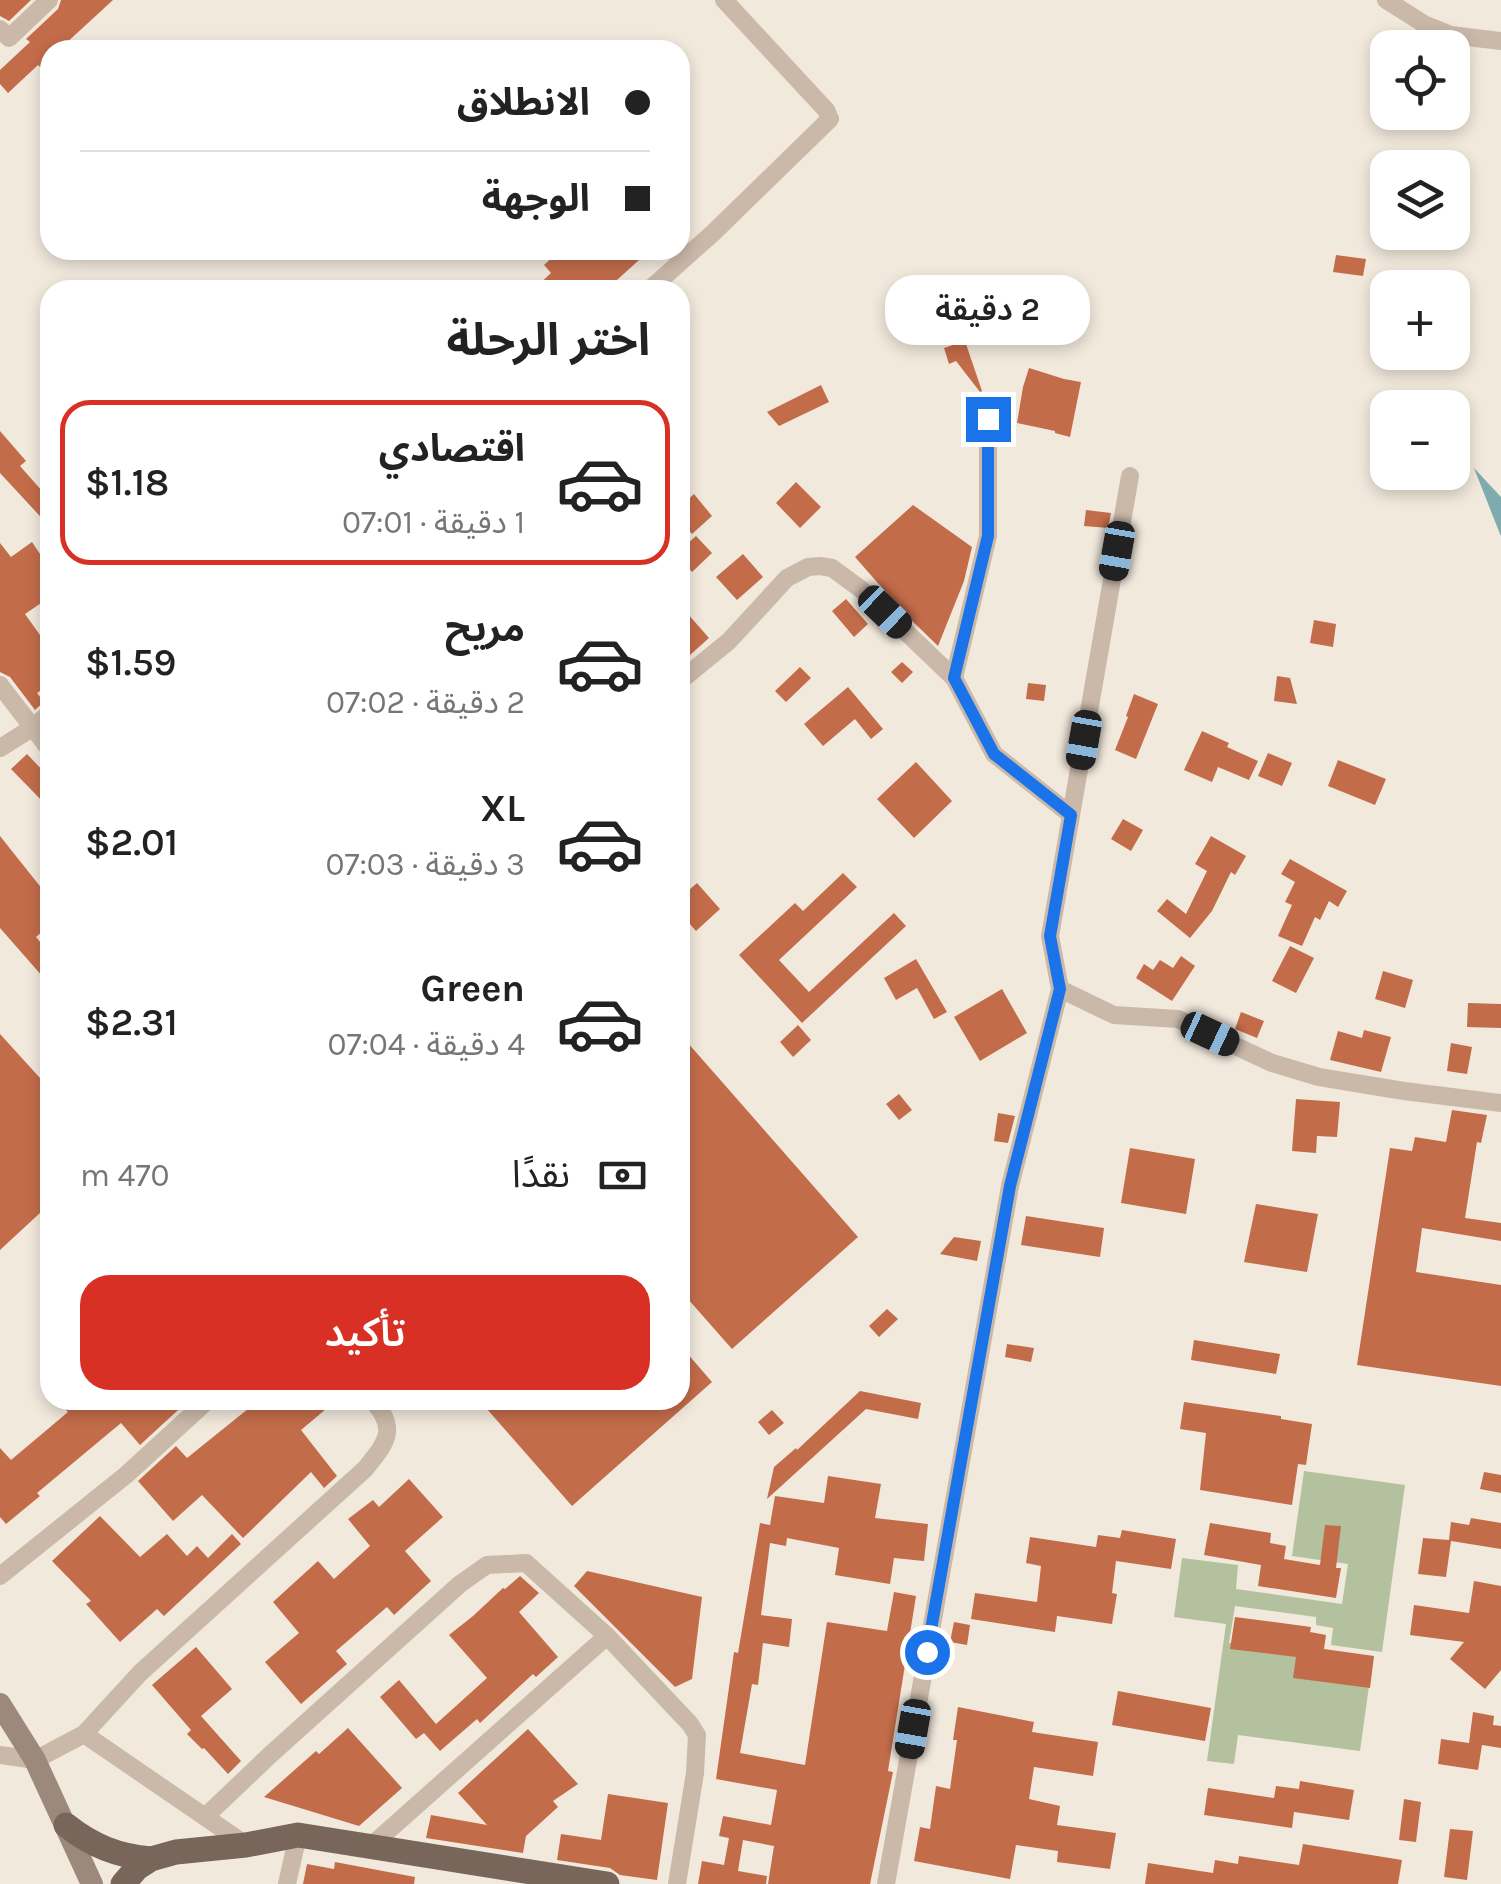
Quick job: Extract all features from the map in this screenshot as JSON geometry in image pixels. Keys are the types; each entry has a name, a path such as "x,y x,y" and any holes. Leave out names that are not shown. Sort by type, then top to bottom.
{"main road":[{"path":"66,1825 106,1850 151,1858 298,1834 607,1884"},
{"path":"123,1884 151,1858"}],"street":[{"path":"0,29 10,38 49,0"},
{"path":"690,254 830,118 724,0"},
{"path":"1386,0 1424,24 1451,35 1501,41"},
{"path":"660,280 683,260"},
{"path":"954,678 988,536 988,419"},
{"path":"886,1884 1010,1186 1060,989 1050,936 1130,476"},
{"path":"690,673 729,642 788,578 808,567 832,568 862,590 954,678 994,754 1071,815"},
{"path":"0,685 40,738"},
{"path":"0,748 40,721"},
{"path":"1060,989 1114,1015 1178,1019 1272,1063 1319,1077 1501,1103"},
{"path":"0,1576 126,1475 197,1410"},
{"path":"0,1756 35,1760 84,1734 140,1673 365,1469 386,1443 388,1428 381,1410"},
{"path":"206,1816 460,1584 487,1565 526,1563 608,1636 698,1735 677,1884"},
{"path":"372,1845 608,1636"},
{"path":"0,1704 35,1760 92,1884"},
{"path":"84,1734 246,1845"},
{"path":"287,1884 298,1834"}],"green space":[{"path":"1304,1471 1405,1485 1382,1652 1331,1645 1333,1628 1316,1625 1316,1617 1235,1606 1229,1643 1299,1653 1369,1686 1360,1751 1238,1735 1234,1764 1207,1761 1226,1624 1174,1617 1182,1558 1238,1565 1236,1589 1342,1604 1348,1564 1292,1556"}],"water":[{"path":"1474,468 1501,497 1501,536 1500,534"}],"building":[{"path":"0,0 31,0 9,21 0,16"},
{"path":"61,0 113,0 69,40 40,40 40,67 8,93 0,84 0,70 58,9"},
{"path":"1336,255 1366,259 1363,276 1333,272"},
{"path":"549,260 639,260 617,280 544,280 551,273 544,265"},
{"path":"935,302 942,317 928,323 921,308"},
{"path":"965,341 980,392 956,361 949,364 944,348"},
{"path":"1029,368 1081,382 1070,437 1017,423"},
{"path":"821,385 829,402 779,426 767,412"},
{"path":"0,431 26,461 20,466 40,489 40,516 0,473"},
{"path":"796,482 821,507 800,528 776,503"},
{"path":"694,494 712,516 692,534 690,532 690,498"},
{"path":"913,505 972,547 964,581 938,646 855,557"},
{"path":"1086,510 1111,513 1108,528 1084,526"},
{"path":"696,536 712,553 692,572 690,570 690,541"},
{"path":"32,542 40,554 40,604 25,614 40,635 40,706 35,710 10,677 0,672 0,543 11,557"},
{"path":"743,554 763,577 737,600 716,577"},
{"path":"846,599 868,624 854,637 832,611"},
{"path":"690,616 709,638 690,655"},
{"path":"1314,620 1336,624 1333,647 1310,643"},
{"path":"902,662 913,672 902,683 891,672"},
{"path":"800,667 811,678 786,702 775,691"},
{"path":"1277,676 1290,678 1297,704 1274,701"},
{"path":"1028,683 1046,685 1044,701 1026,699"},
{"path":"848,687 883,729 871,739 855,719 823,746 804,724"},
{"path":"1134,694 1158,704 1136,759 1115,750"},
{"path":"1202,731 1258,761 1249,780 1218,767 1212,782 1184,770"},
{"path":"1268,753 1292,763 1282,786 1258,776"},
{"path":"27,754 40,768 40,799 11,769"},
{"path":"1338,760 1386,779 1375,805 1328,786"},
{"path":"916,762 952,801 914,838 877,799"},
{"path":"1123,819 1143,830 1131,851 1111,839"},
{"path":"0,836 40,886 40,934 36,937 40,942 40,974 0,928"},
{"path":"1211,836 1246,856 1235,875 1231,872 1212,911 1190,938 1157,911 1167,899 1186,914 1207,871 1195,864"},
{"path":"1290,859 1347,891 1338,907 1329,901 1320,920 1315,917 1302,946 1278,936 1292,905 1285,902 1295,882 1281,874"},
{"path":"843,873 857,887 779,960 809,992 894,913 906,926 802,1023 739,955 795,903 803,911"},
{"path":"697,883 720,909 696,931 690,924 690,889"},
{"path":"1290,946 1314,958 1296,993 1272,981"},
{"path":"1181,956 1195,966 1172,1001 1136,978 1144,964 1153,970 1160,960 1173,968"},
{"path":"916,959 947,1012 934,1019 917,988 896,1000 884,978"},
{"path":"1383,971 1413,980 1405,1008 1375,999"},
{"path":"1002,989 1027,1033 980,1061 954,1017"},
{"path":"1468,1003 1501,1004 1501,1028 1467,1027"},
{"path":"1241,1012 1264,1021 1257,1038 1235,1029"},
{"path":"798,1025 811,1040 793,1057 780,1042"},
{"path":"1364,1030 1391,1037 1381,1072 1330,1060 1338,1031 1362,1038"},
{"path":"0,1034 40,1078 40,1213 0,1250"},
{"path":"1451,1043 1472,1047 1467,1074 1447,1071"},
{"path":"690,1045 858,1237 732,1349 690,1301"},
{"path":"899,1094 912,1110 899,1120 886,1104"},
{"path":"1296,1099 1340,1102 1337,1137 1317,1136 1316,1153 1292,1151"},
{"path":"1452,1110 1487,1115 1481,1143 1477,1142 1465,1218 1501,1223 1501,1241 1422,1228 1416,1272 1501,1285 1501,1386 1357,1365 1390,1148 1412,1151 1415,1137 1446,1142"},
{"path":"998,1113 1015,1116 1008,1143 994,1141"},
{"path":"1130,1148 1195,1159 1186,1214 1121,1203"},
{"path":"1256,1204 1318,1214 1307,1272 1244,1262"},
{"path":"1026,1216 1104,1228 1100,1257 1021,1245"},
{"path":"954,1237 981,1241 977,1261 940,1254"},
{"path":"887,1309 898,1319 879,1337 869,1326"},
{"path":"1194,1340 1280,1354 1276,1374 1191,1360"},
{"path":"1007,1344 1034,1348 1031,1362 1005,1357"},
{"path":"690,1357 712,1382 690,1401"},
{"path":"860,1391 921,1403 918,1419 866,1409 767,1499 774,1467"},
{"path":"1184,1402 1312,1424 1306,1465 1298,1464 1292,1505 1200,1490 1206,1433 1180,1429"},
{"path":"178,1410 140,1445 121,1423 6,1524 0,1517 0,1448 11,1460 68,1412"},
{"path":"247,1410 325,1410 301,1430 337,1476 324,1488 311,1472 243,1538 202,1495 173,1521 138,1481 176,1446 187,1458"},
{"path":"488,1410 680,1410 572,1506"},
{"path":"772,1410 784,1423 769,1435 758,1422"},
{"path":"1484,1472 1501,1475 1501,1493 1480,1489"},
{"path":"828,1476 881,1484 875,1518 928,1524 924,1561 894,1558 890,1584 835,1575 839,1548 787,1538 786,1546 770,1543 761,1615 792,1619 789,1647 763,1643 758,1685 752,1684 740,1753 805,1765 827,1622 887,1631 894,1592 916,1596 888,1771 893,1772 870,1884 768,1884 774,1846 743,1840 738,1871 767,1876 766,1884 698,1884 702,1861 724,1865 729,1838 719,1836 723,1816 771,1825 777,1790 716,1779 734,1652 738,1653 760,1523 770,1525 775,1496 824,1503"},
{"path":"409,1479 443,1517 405,1551 431,1581 394,1615 387,1607 336,1651 347,1664 301,1704 265,1662 299,1633 273,1602 318,1561 334,1579 370,1546 348,1519 373,1500 379,1507"},
{"path":"100,1516 140,1557 167,1534 187,1556 197,1546 208,1558 232,1534 241,1544 164,1616 157,1609 120,1642 86,1604 91,1601 52,1561"},
{"path":"1471,1518 1501,1523 1501,1549 1451,1541 1446,1577 1418,1574 1423,1538 1449,1540 1451,1522 1469,1525"},
{"path":"1210,1523 1271,1533 1270,1543 1286,1546 1284,1559 1320,1565 1325,1525 1341,1526 1336,1598 1258,1586 1261,1565 1204,1555"},
{"path":"1122,1530 1176,1539 1171,1569 1116,1561 1112,1593 1117,1594 1112,1624 1057,1616 1055,1632 971,1619 975,1593 1037,1602 1041,1566 1026,1563 1030,1537 1096,1547 1098,1535 1120,1538"},
{"path":"587,1571 702,1597 692,1679 675,1687 574,1586"},
{"path":"520,1576 539,1593 519,1612 558,1657 536,1677 533,1674 480,1723 477,1719 440,1751 424,1733 416,1739 380,1697 399,1680 436,1724 487,1678 449,1635"},
{"path":"1474,1581 1501,1586 1501,1670 1485,1689 1450,1659 1464,1642 1410,1635 1414,1605 1469,1613"},
{"path":"1235,1617 1311,1627 1310,1632 1326,1635 1324,1649 1374,1656 1370,1688 1293,1678 1296,1657 1230,1649"},
{"path":"954,1622 970,1625 967,1645 950,1642"},
{"path":"196,1647 232,1689 201,1716 241,1761 228,1774 187,1734 191,1730 152,1685"},
{"path":"1118,1691 1211,1708 1205,1741 1112,1725"},
{"path":"958,1707 1034,1722 1032,1732 1098,1742 1093,1776 1034,1767 1029,1799 1060,1806 1057,1825 1116,1833 1110,1869 1057,1862 1058,1851 1016,1845 1010,1879 914,1861 920,1827 930,1829 936,1786 950,1789"},
{"path":"1473,1712 1494,1716 1493,1725 1501,1726 1501,1748 1482,1745 1478,1770 1438,1764 1441,1739 1469,1743"},
{"path":"348,1728 402,1788 359,1826 264,1797 316,1751 319,1754"},
{"path":"528,1729 578,1784 553,1801 558,1807 526,1836 523,1853 426,1838 431,1815 487,1825 458,1793"},
{"path":"1300,1781 1354,1790 1349,1820 1294,1812 1292,1828 1204,1815 1208,1788 1274,1798 1276,1786 1299,1789"},
{"path":"608,1794 668,1803 657,1880 557,1860 561,1834 601,1840"},
{"path":"1404,1799 1421,1802 1416,1842 1399,1840"},
{"path":"1450,1829 1473,1831 1467,1880 1444,1877"},
{"path":"1303,1844 1402,1860 1398,1884 1145,1884 1148,1863 1213,1873 1215,1860 1238,1864 1239,1856 1299,1865"},
{"path":"335,1862 415,1877 414,1884 303,1884 307,1864 334,1869"}],"route":[{"path":"927,1652 1010,1186 1060,989 1050,936 1071,815 994,754 954,678 988,536 988,419"}]}
